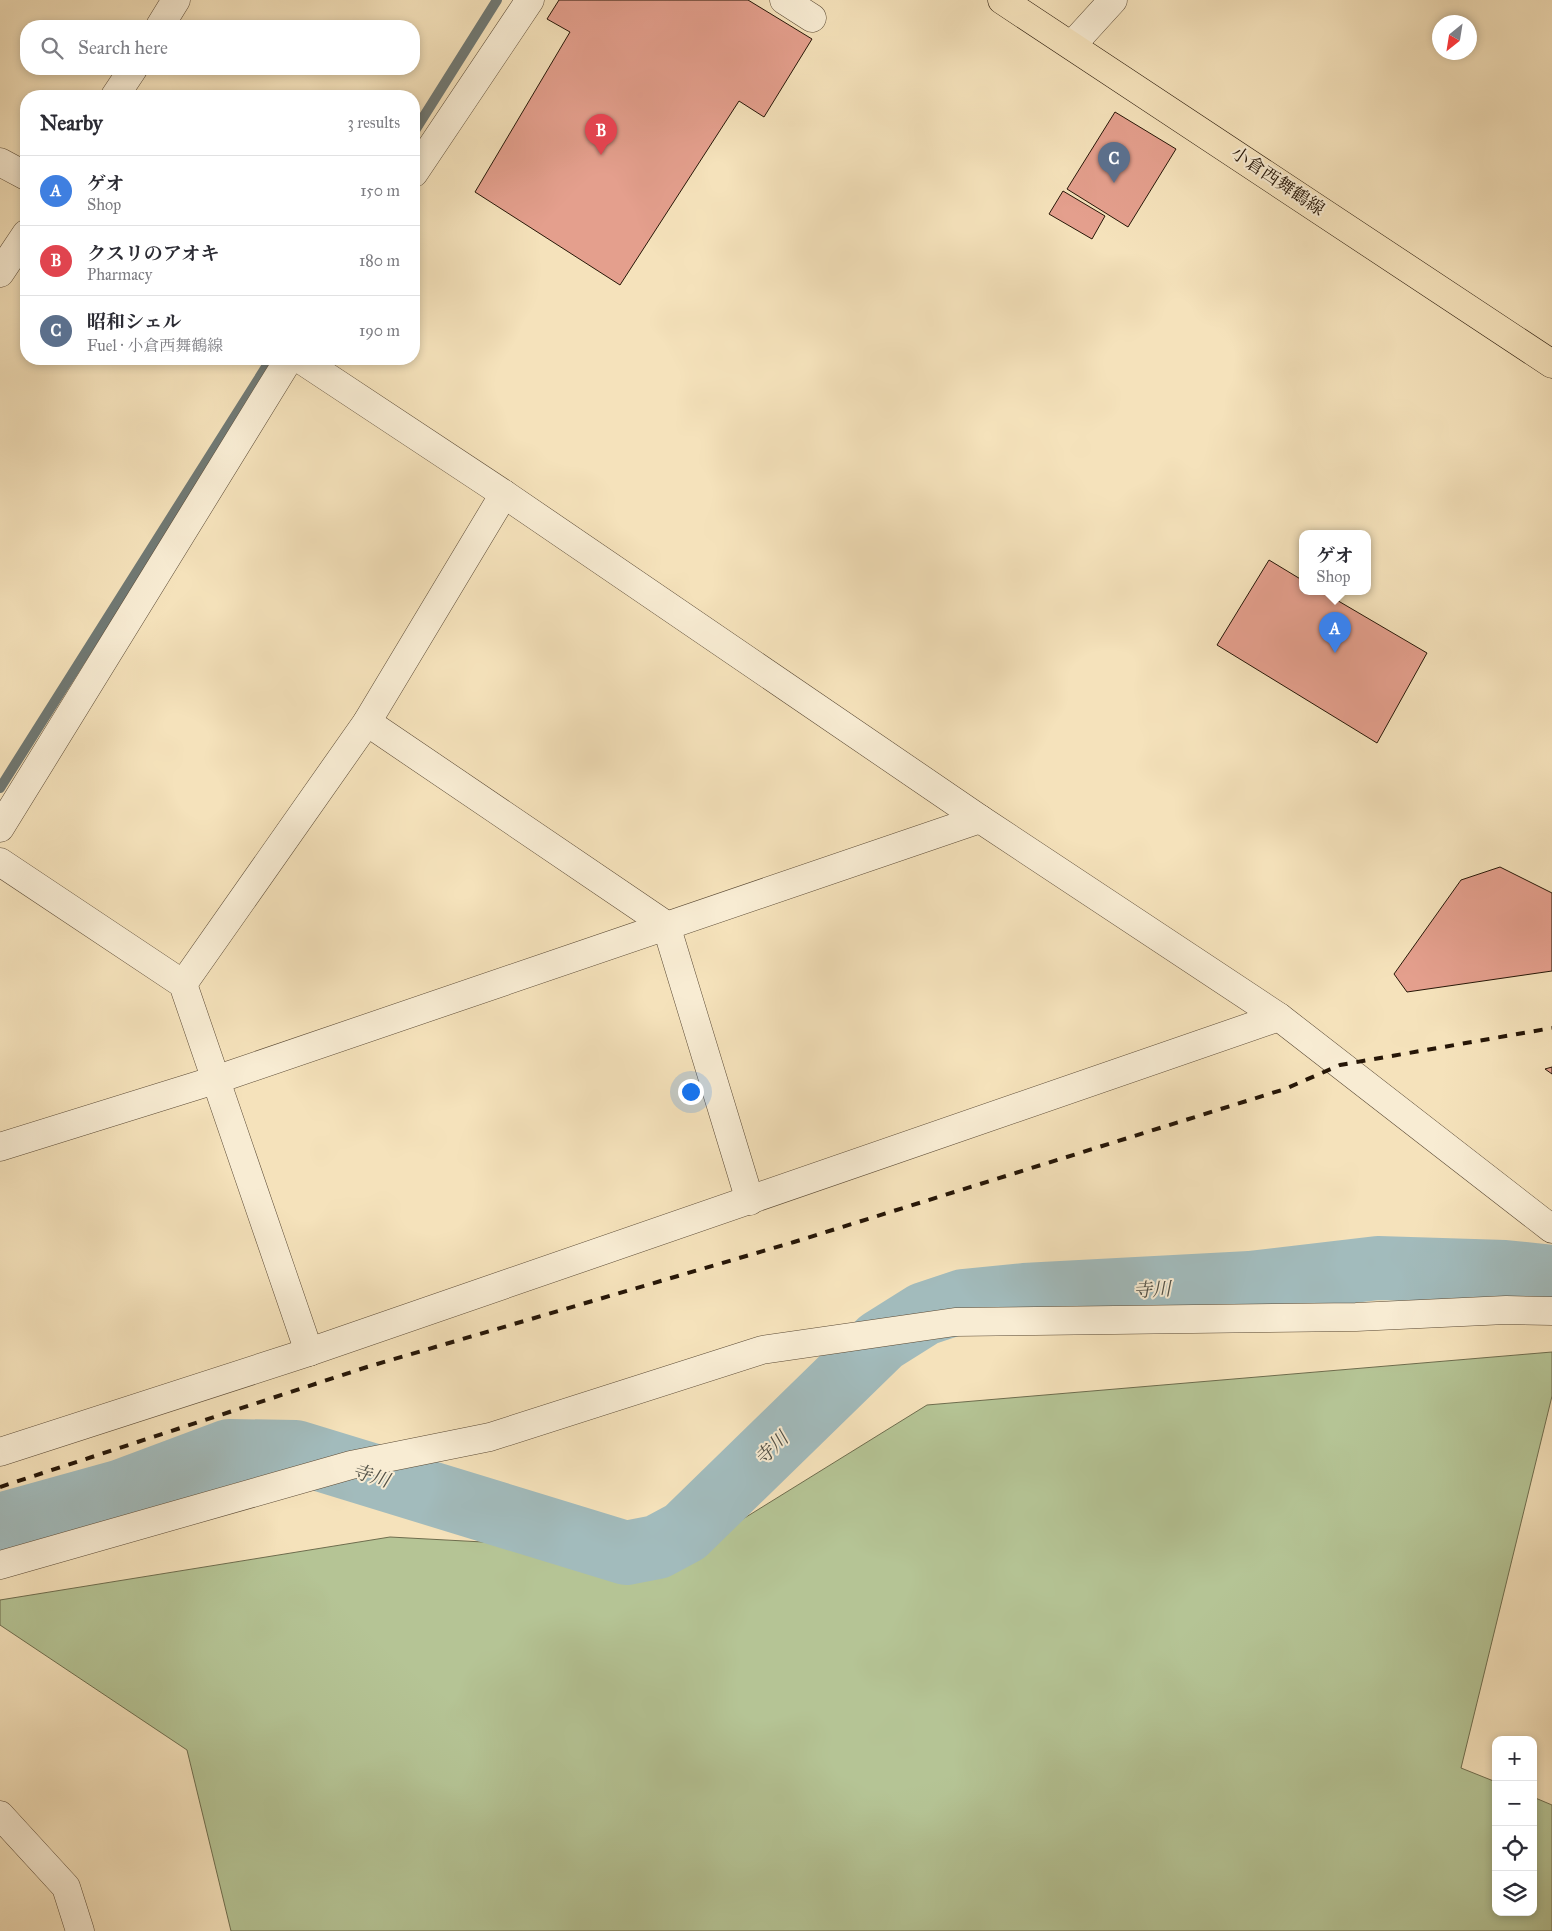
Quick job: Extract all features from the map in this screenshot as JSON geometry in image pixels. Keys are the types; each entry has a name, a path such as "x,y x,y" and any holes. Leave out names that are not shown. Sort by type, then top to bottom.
{"main road":[{"name":"小倉西舞鶴線","path":"1002,0 1552,364"}],"street":[{"path":"164,20 176,0"},
{"path":"420,164 530,0"},
{"path":"784,0 812,18"},
{"path":"1072,45 1113,0"},
{"path":"119,90 129,75"},
{"path":"0,162 20,173"},
{"path":"0,273 20,243"},
{"path":"0,828 285,365"},
{"path":"309,365 504,494 980,819 1279,1017 1552,1230"},
{"path":"183,984 367,722 504,494"},
{"path":"367,722 666,925 750,1201"},
{"path":"0,1147 215,1080 980,819"},
{"path":"0,862 183,984 309,1352"},
{"path":"0,1452 309,1352 1279,1017"},
{"path":"0,1565 351,1465 490,1437 762,1350 955,1322 1356,1317 1506,1310 1552,1310"},
{"path":"0,1815 66,1887 80,1931"}],"green space":[{"path":"1552,1352 1552,1396 1461,1768 1492,1780 1492,1916 1537,1916 1537,1799 1552,1805 1552,1931 231,1931 187,1750 0,1625 0,1600 390,1537 688,1553 927,1405"}],"building":[{"path":"559,0 748,0 812,39 764,117 739,101 620,285 475,192 570,32 547,19"},
{"path":"1115,112 1176,149 1128,227 1067,189"},
{"path":"1063,191 1105,216 1092,239 1049,214"},
{"path":"1269,560 1299,578 1299,595 1328,595 1427,653 1377,743 1217,645"},
{"path":"1500,867 1552,893 1552,971 1407,992 1394,974 1461,880"},
{"path":"1552,1067 1552,1074 1545,1069"}],"waterway":[{"path":"420,122 497,0"},
{"path":"0,788 267,365"},
{"name":"寺川","path":"0,1525 122,1491 229,1451 296,1452 626,1553 657,1547 685,1532 881,1341 924,1314 963,1301 1024,1295 1250,1283 1378,1268 1505,1272 1552,1277"}],"railway":[{"path":"0,1487 367,1367 794,1242 1285,1089 1340,1065 1552,1028"}],"place":[{"name":"クスリのアオキ","path":"601,155"},
{"name":"昭和シェル","path":"1114,183"},
{"name":"ゲオ","path":"1335,653"}]}
